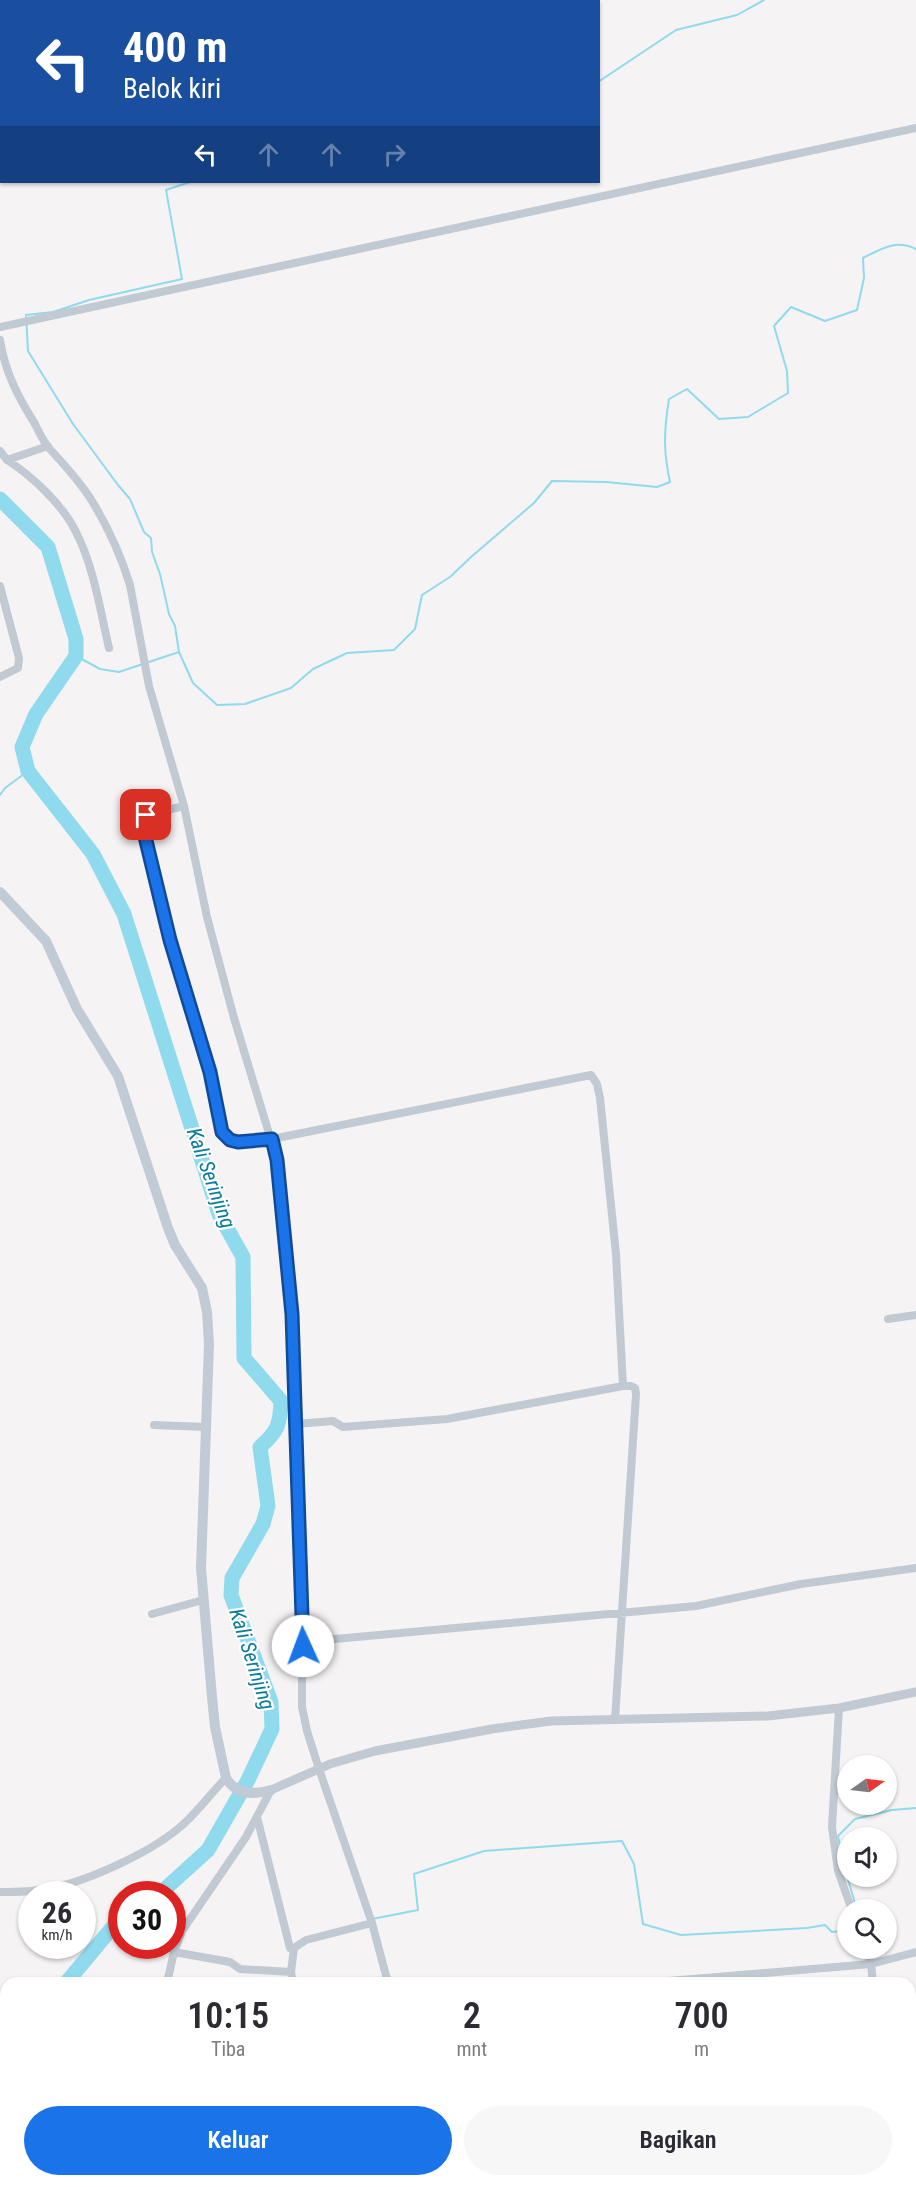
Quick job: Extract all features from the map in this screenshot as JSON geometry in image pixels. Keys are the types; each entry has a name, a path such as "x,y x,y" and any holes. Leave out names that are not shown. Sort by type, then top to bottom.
{"main road":[{"path":"0,892 46,940 77,1009 118,1076 168,1228 175,1245 202,1288 207,1312 209,1344 201,1568 215,1727 226,1778 235,1788 248,1793 270,1790"}],"street":[{"path":"0,327 916,128"},
{"path":"0,340 2,355 14,389 48,446 92,501 117,547 130,585 142,652 184,806 207,917 234,1018 277,1160 292,1314 303,1646 302,1707 307,1731 371,1920 386,1977"},
{"path":"7,460 48,446"},
{"path":"0,451 7,460 22,470 49,496 64,513 76,532 88,566 109,648"},
{"path":"0,586 19,658 18,668 0,677"},
{"path":"184,806 146,815 141,820 170,940 210,1072 222,1132 230,1140 238,1142 272,1139 591,1075 597,1084 600,1098 616,1254 623,1386"},
{"path":"888,1319 916,1315"},
{"path":"296,1424 333,1421 343,1427 447,1419 623,1386 635,1388 615,1720"},
{"path":"153,1425 206,1427"},
{"path":"303,1646 335,1639 621,1611 696,1606 801,1584 916,1568"},
{"path":"152,1614 203,1600"},
{"path":"186,1924 246,1837 270,1790 319,1769 375,1751 492,1728 551,1721 768,1716 839,1708 916,1692"},
{"path":"839,1708 832,1827 838,1871 848,1899"},
{"path":"0,1892 60,1886 98,1873 141,1852 177,1830 226,1778"},
{"path":"258,1817 290,1948 293,1948"},
{"path":"293,1948 306,1941 371,1920"},
{"path":"291,1977 293,1948"},
{"path":"716,1977 871,1964 916,1952"},
{"path":"186,1954 230,1962 240,1969 290,1972"},
{"path":"168,1977 172,1959"},
{"path":"869,1959 872,1977"}],"waterway":[{"path":"600,81 676,30 737,15 764,0"},
{"path":"179,652 175,626 169,614 160,574 152,552 151,538 144,532 130,499 73,424 28,351 26,315 53,312 89,300 182,279 166,190 187,183"},
{"path":"76,656 100,669 119,672 179,652 193,683 217,705 245,704 291,688 313,669 347,653 394,650 415,629 422,595 450,577 534,503 552,481 606,482 657,487 670,482 665,440 669,399 687,389 719,419 748,417 788,393 787,371 774,326 791,307 825,321 857,310 864,278 863,258 895,245 916,249"},
{"name":"Kali Serinjing","path":"0,499 48,547 76,639 76,656 36,714 22,747 28,771 93,854 124,914 219,1214 243,1257 244,1358 281,1401 277,1427 260,1447 268,1506 263,1524 232,1578 231,1595 271,1702 272,1729 248,1780 208,1850 174,1881"},
{"path":"0,795 5,788 28,771"},
{"path":"854,1899 838,1836 855,1819 892,1810 916,1808"},
{"path":"372,1919 418,1910 414,1874 484,1851 622,1841 634,1864 643,1924 681,1935 825,1925 832,1932 837,1931"},
{"name":"Kali Serinjing","path":"71,1977 108,1933"}],"route":[{"path":"146,815 141,820 170,940 210,1072 222,1132 225,1137 238,1142 272,1139 277,1160 292,1314 303,1646"}]}
